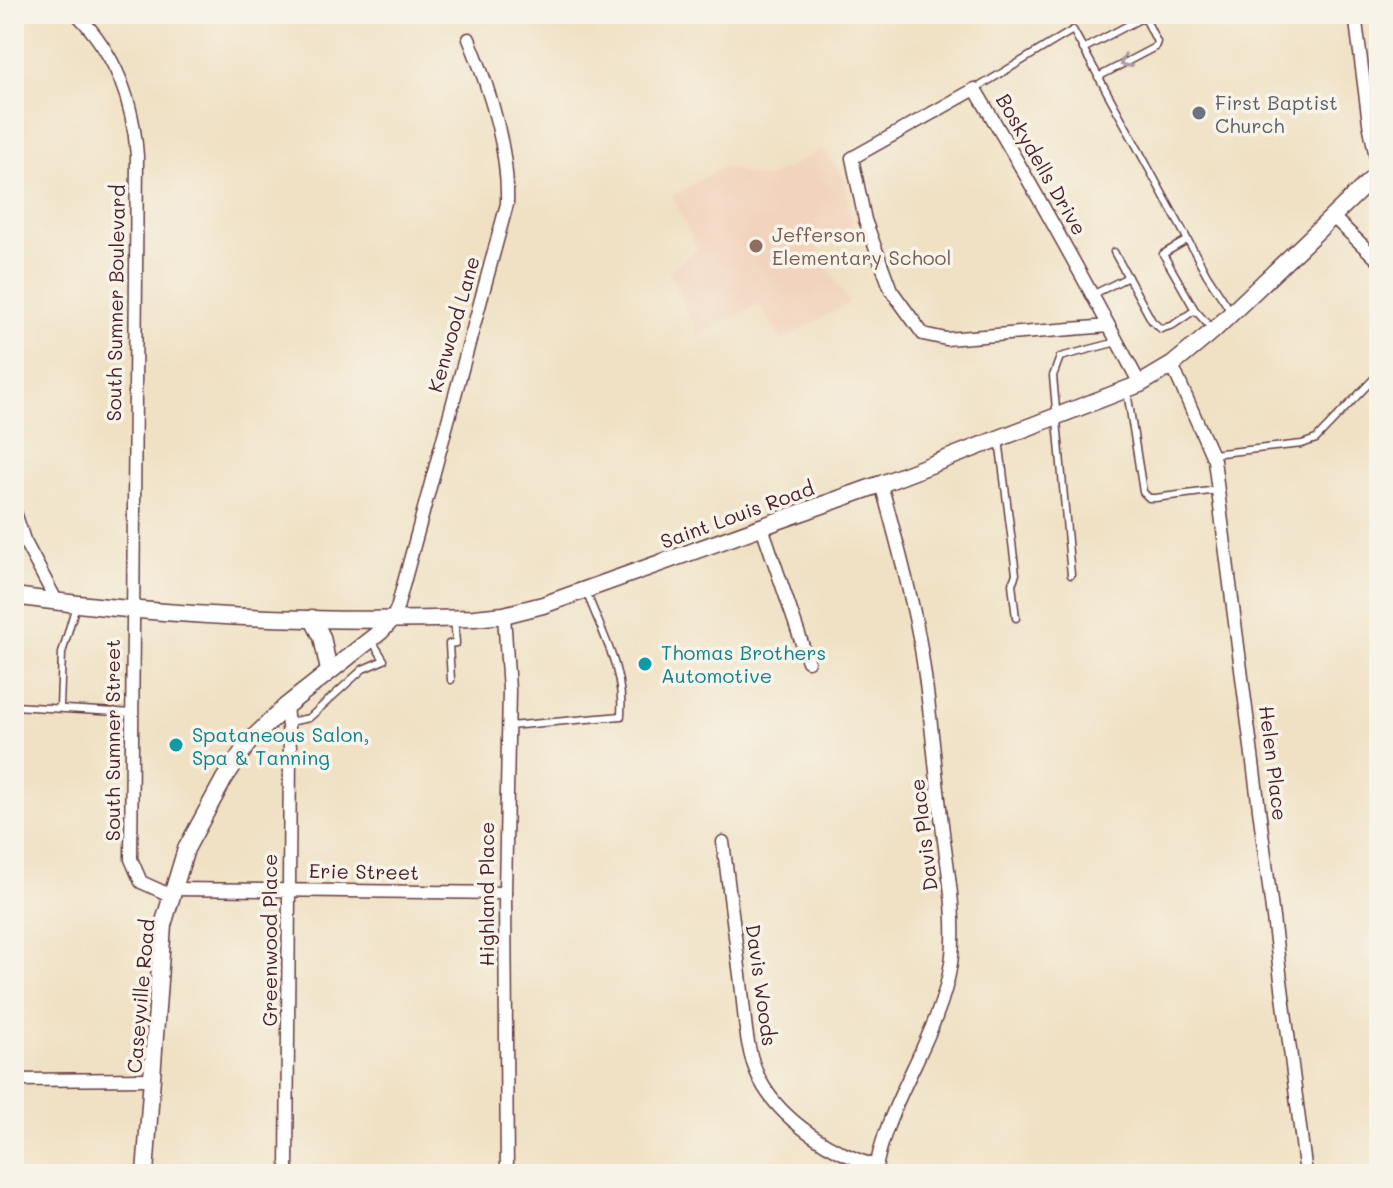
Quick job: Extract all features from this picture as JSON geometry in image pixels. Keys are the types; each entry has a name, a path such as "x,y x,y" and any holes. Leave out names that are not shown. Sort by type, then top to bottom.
{"street":[{"name":"South Sumner Boulevard","path":"77,14 103,46 119,73 130,101 135,128 132,609"},
{"path":"1355,15 1369,123 1379,172"},
{"name":"Kenwood Lane","path":"392,619 507,204 505,162 497,123 469,39"},
{"name":"Boskydells Drive","path":"1109,326 946,339 923,334 891,290 865,220 852,158 975,89 1109,326 1133,387"},
{"name":"Saint Louis Road","path":"14,596 132,609 392,619 504,615 585,590 881,484 1133,387 1172,365 1213,331 1379,172"},
{"path":"1333,217 1379,261"},
{"name":"Helen Place","path":"1172,365 1212,454 1218,490 1306,1174"},
{"name":"Davis Place","path":"876,1170 909,1074 939,1007 951,962 951,909 923,662 902,559 881,484"},
{"path":"14,509 24,540 57,602"},
{"path":"762,527 808,661"},
{"name":"South Sumner Street","path":"132,609 131,859 141,882 173,893"},
{"name":"Highland Place","path":"504,615 509,726 505,893 507,1174"},
{"path":"312,618 326,648 329,671"},
{"name":"Caseyville Road","path":"145,1174 163,925 186,849 224,779 249,742 287,714 309,687 392,619"},
{"name":"Greenwood Place","path":"287,714 290,747 287,1174"},
{"name":"Davis Woods","path":"723,842 748,1042 761,1083 787,1114 825,1144 876,1170"},
{"name":"Erie Street","path":"173,893 289,889 505,893"},
{"path":"14,1080 152,1079"}],"lane":[{"path":"1355,15 1371,14"},
{"path":"1083,49 1140,19 1146,20 1157,42 1155,47 1098,77"},
{"path":"975,89 1073,30 1187,240 1232,313"},
{"path":"1187,240 1163,254 1195,310 1213,331"},
{"path":"1114,252 1152,321 1161,329 1195,310"},
{"path":"1092,295 1128,277"},
{"path":"1071,575 1053,376 1060,357 1117,342"},
{"path":"1212,454 1302,444 1316,439 1379,373"},
{"path":"1133,387 1143,492 1149,498 1155,498 1218,490"},
{"path":"999,439 1016,574 1012,584 1016,618"},
{"path":"509,726 621,716 622,699 615,662 585,590"},
{"path":"60,707 62,653 77,604"},
{"path":"451,680 449,644 456,643 454,618"},
{"path":"287,714 309,718 363,669 384,660 371,639"},
{"path":"309,687 323,704"},
{"path":"14,706 133,713"}],"shaded area":[{"name":"Jefferson Elementary School","path":"824,149 844,177 853,226 815,244 849,303 782,340 759,304 698,335 669,272 697,249 672,196 723,167 766,178"}],"place":[{"name":"First Baptist Church","path":"1199,113"},
{"name":"Jefferson Elementary School","path":"756,246"},
{"name":"Thomas Brothers Automotive","path":"645,664"},
{"name":"Spataneous Salon, Spa & Tanning","path":"176,745"}]}
